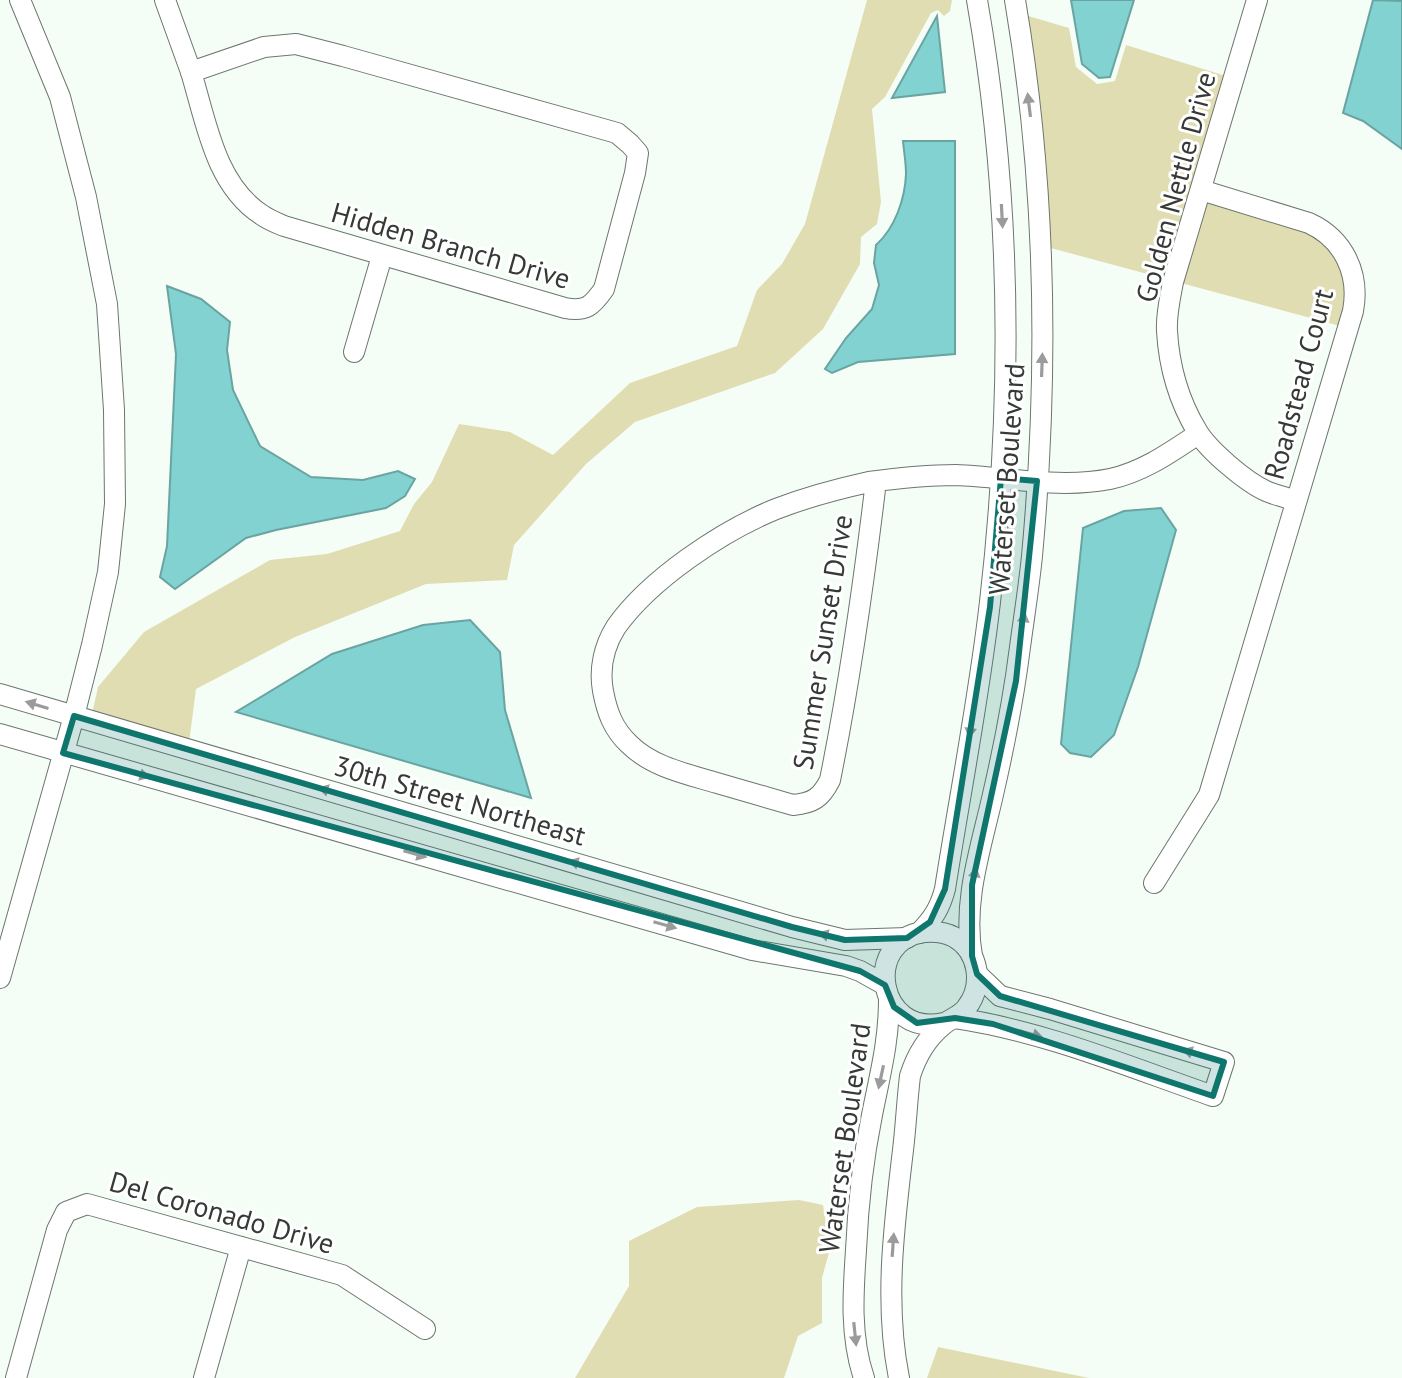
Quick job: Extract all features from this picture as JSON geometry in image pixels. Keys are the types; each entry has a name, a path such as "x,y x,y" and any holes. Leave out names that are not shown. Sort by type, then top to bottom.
{"street":[{"path":"0,978 74,716 108,572 115,504 114,410 107,304 86,197 60,97 20,0"},
{"name":"Hidden Branch Drive","path":"165,0 225,173 242,199 261,215 284,226 382,256 565,308 578,310 588,307 604,289 638,153 617,133 296,44 264,47 191,72"},
{"name":"Waterset Boulevard","path":"913,935 930,922 940,907 945,889 990,607 1005,420 1007,346 1002,210 977,0"},
{"name":"Waterset Boulevard","path":"975,965 968,919 972,885 1016,681 1032,559 1037,481 1042,348 1040,268 1030,118 1015,0"},
{"name":"Golden Nettle Drive","path":"1198,434 1172,369 1167,329 1173,282 1257,0"},
{"name":"Roadstead Court","path":"1154,883 1209,795 1353,311 1355,292 1350,266 1338,245 1321,229 1201,190"},
{"path":"354,352 382,256"},
{"path":"1198,434 1224,461 1252,483 1295,501"},
{"name":"Summer Sunset Drive","path":"876,481 853,660 830,780 823,794 808,804 793,805 653,762 630,745 607,711 602,684 602,664 607,647 615,629 636,603 713,542 772,511 816,494 876,481 954,475 1087,482 1113,478 1144,468 1198,434"},
{"name":"30th Street Northeast","path":"0,694 792,927 845,940 913,935"},
{"path":"0,734 752,950 846,966 887,992"},
{"path":"937,932 954,937 961,942 975,965 1000,996 1224,1062 1213,1096 1050,1039 993,1024 950,1020 926,1025 908,1019 894,1007 887,992 885,970 890,954 913,935 937,932"},
{"path":"950,1020 968,1007 972,999 977,983 975,965"},
{"name":"Waterset Boulevard","path":"864,1378 854,1327 857,1235 866,1150 887,1042 887,992"},
{"name":"Waterset Boulevard","path":"899,1378 894,1355 890,1297 910,1076 921,1050 950,1020"},
{"name":"Del Coronado Drive","path":"16,1378 57,1230 66,1212 87,1204 342,1275 425,1329"},
{"path":"204,1378 241,1247"}],"highlighted area":[{"path":"1001,478 1037,481 1016,681 972,885 972,956 977,974 1000,996 1224,1062 1213,1096 993,1024 955,1018 917,1023 894,1007 885,985 860,971 63,753 74,716 792,927 845,940 907,938 930,922 945,889 990,607"}],"shaded area":[{"path":"867,0 952,0 950,11 944,16 938,10 931,13 885,97 872,109 881,202 877,224 861,237 860,264 823,329 775,373 635,422 586,464 514,545 507,580 426,584 295,637 196,689 189,743 92,714 98,687 144,632 270,560 327,554 400,531 414,504 432,482 459,424 510,432 553,455 630,383 737,346 757,290 782,264 805,224"},
{"path":"1025,15 1069,28 1076,67 1097,84 1115,81 1126,45 1226,76 1166,279 1047,247"},
{"path":"1206,199 1317,235 1339,259 1348,292 1340,326 1181,283"},
{"path":"799,1200 823,1205 830,1249 822,1278 822,1323 798,1336 784,1378 575,1378 629,1286 629,1241 697,1207"},
{"path":"938,1347 1089,1378 927,1378"}],"water":[{"path":"1071,0 1134,0 1110,77 1099,78 1082,64"},
{"path":"1373,0 1402,1 1402,149 1363,121 1343,113"},
{"path":"937,16 945,92 892,98"},
{"path":"903,141 955,141 955,354 858,362 832,373 825,369 846,338 872,309 879,285 874,263 876,245 894,222 904,193"},
{"path":"167,286 201,299 230,322 227,350 233,390 260,446 311,477 363,480 398,471 415,479 405,496 386,508 246,538 175,589 160,577 167,546 176,354"},
{"path":"1161,508 1176,530 1138,667 1114,735 1091,757 1070,753 1061,744 1083,528 1124,511"},
{"path":"470,620 500,652 505,710 531,798 236,712 332,654 423,625"}]}
